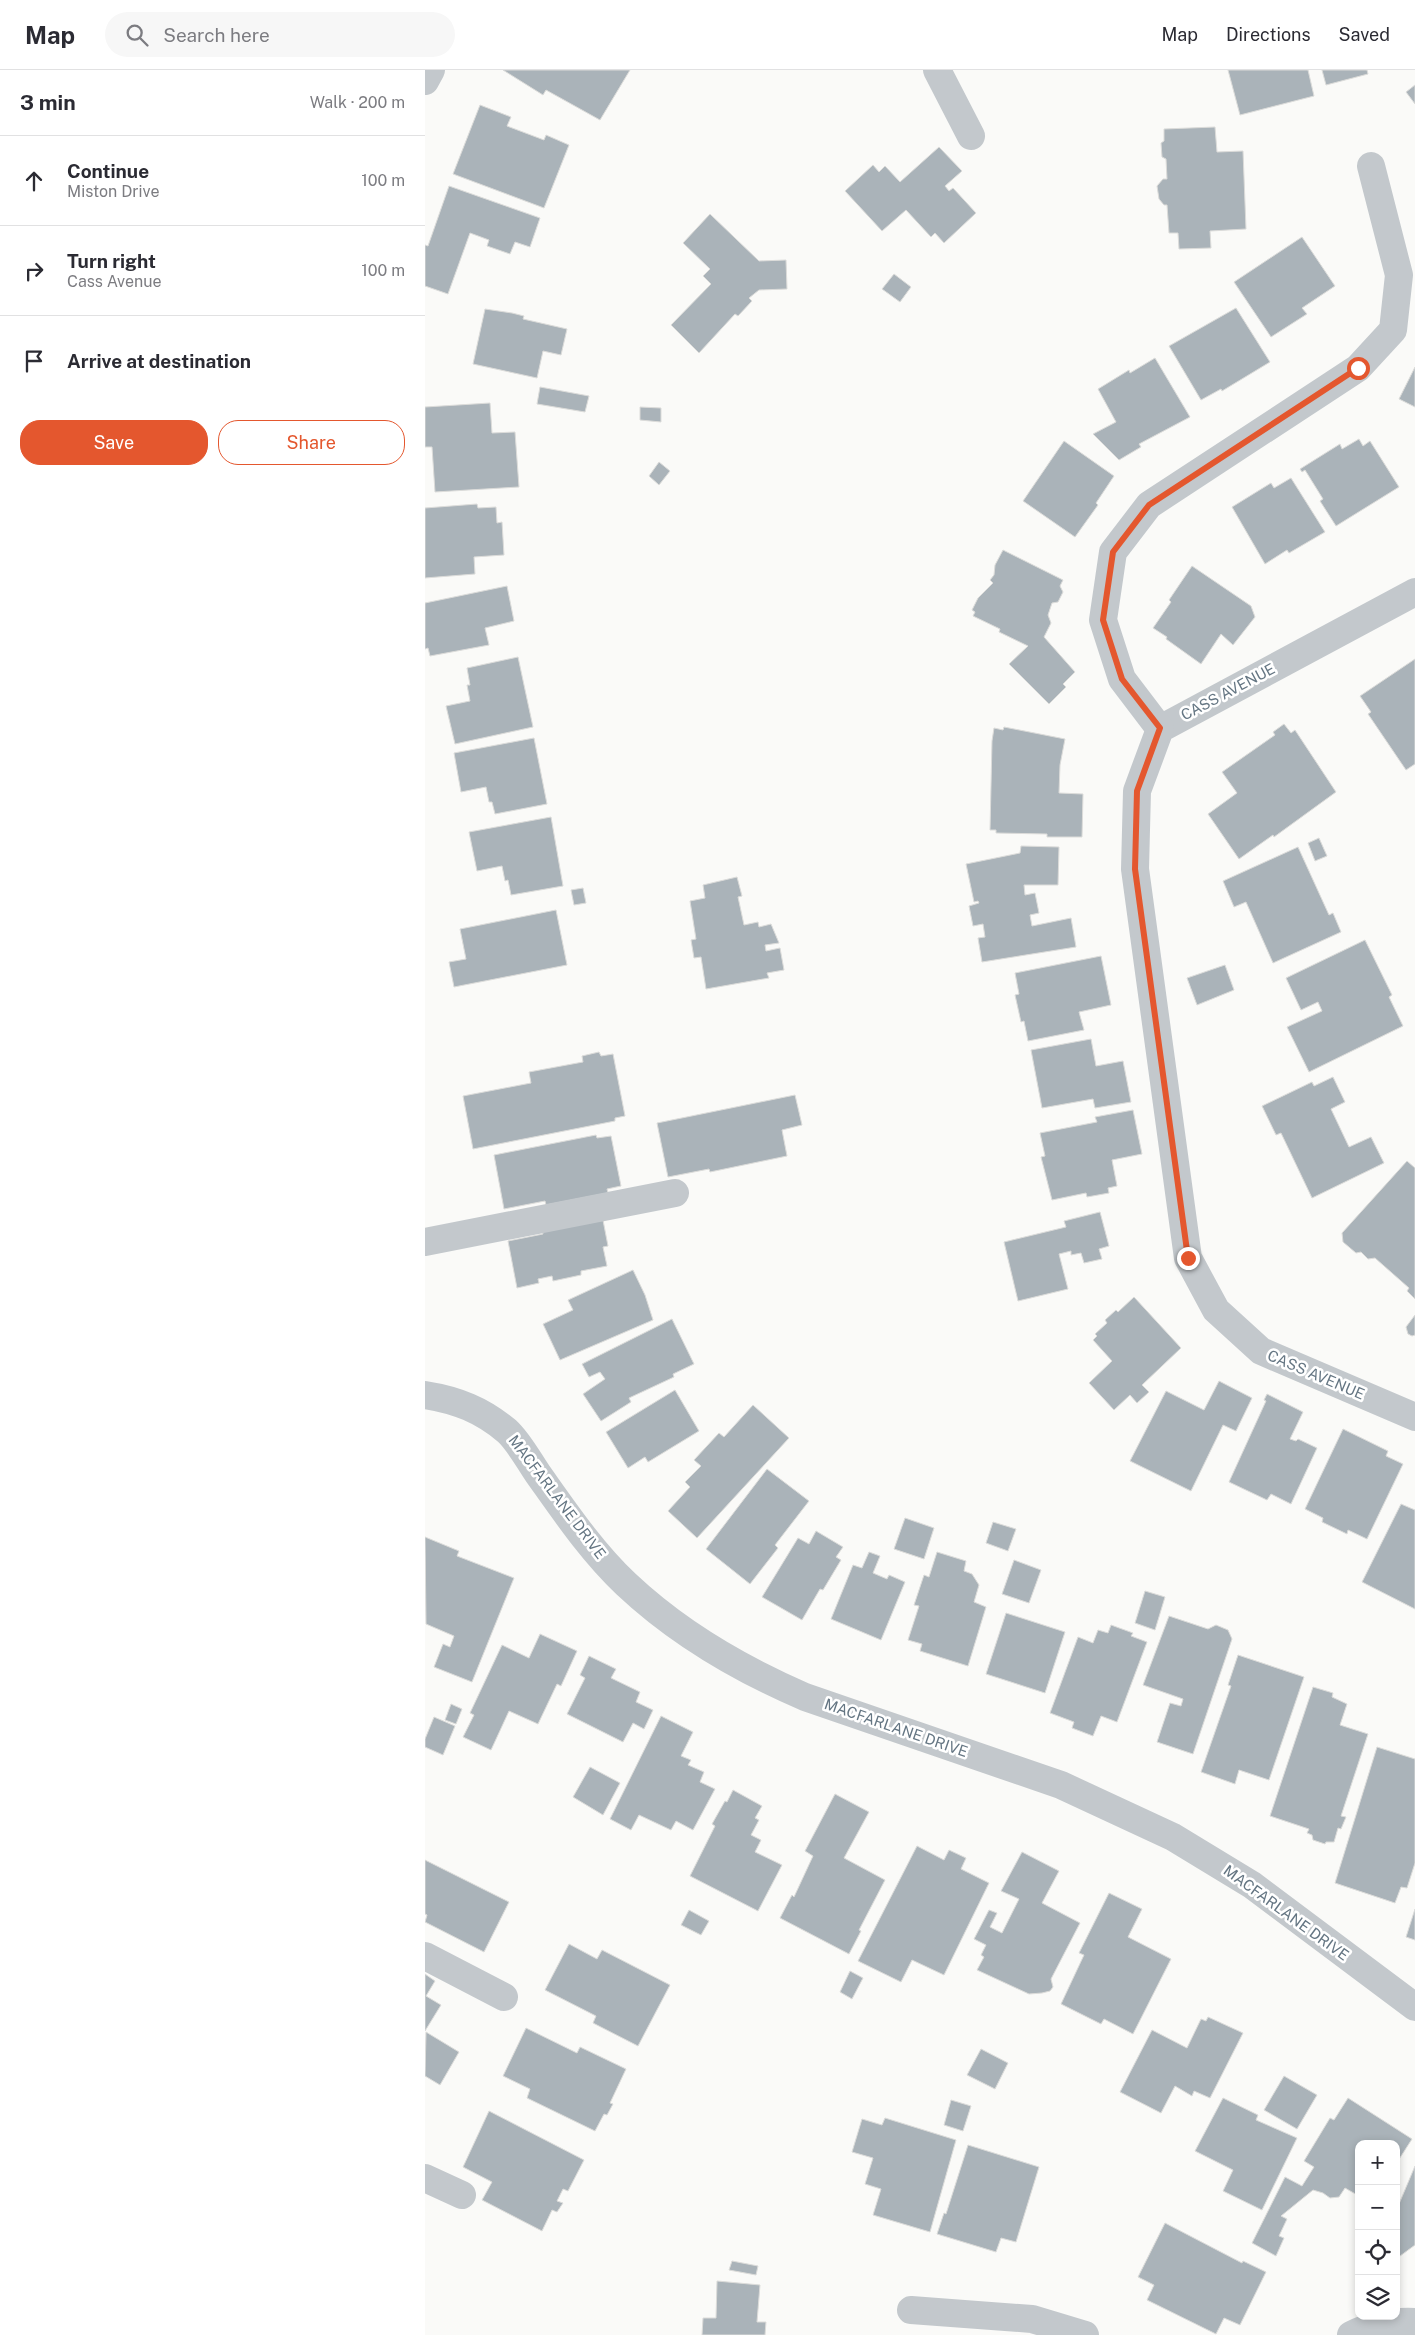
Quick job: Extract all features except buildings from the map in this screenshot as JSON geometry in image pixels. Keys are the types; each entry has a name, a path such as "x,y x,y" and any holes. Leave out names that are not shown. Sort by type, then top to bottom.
{"street":[{"path":"425,81 431,70"},
{"path":"937,70 971,136"},
{"path":"1160,728 1122,679 1103,620 1113,552 1149,505 1358,368 1393,330 1399,275 1371,166"},
{"name":"CASS AVENUE","path":"1415,592 1160,728 1137,791 1135,869 1188,1258 1215,1310 1261,1351 1415,1417"},
{"path":"425,1242 675,1193"},
{"name":"MACFARLANE DRIVE","path":"425,1395 467,1404 508,1432 579,1533 625,1583 669,1622 719,1653 772,1682 805,1697 1061,1785 1173,1837 1251,1885 1415,2007"},
{"path":"425,1956 504,1998"},
{"path":"425,2178 462,2195"},
{"path":"911,2310 1032,2319 1085,2335"},
{"path":"1351,2335 1366,2328 1400,2322 1415,2322"}],"route":[{"path":"1188,1258 1135,869 1137,791 1160,728 1122,679 1103,620 1113,552 1149,505 1358,368"}]}
